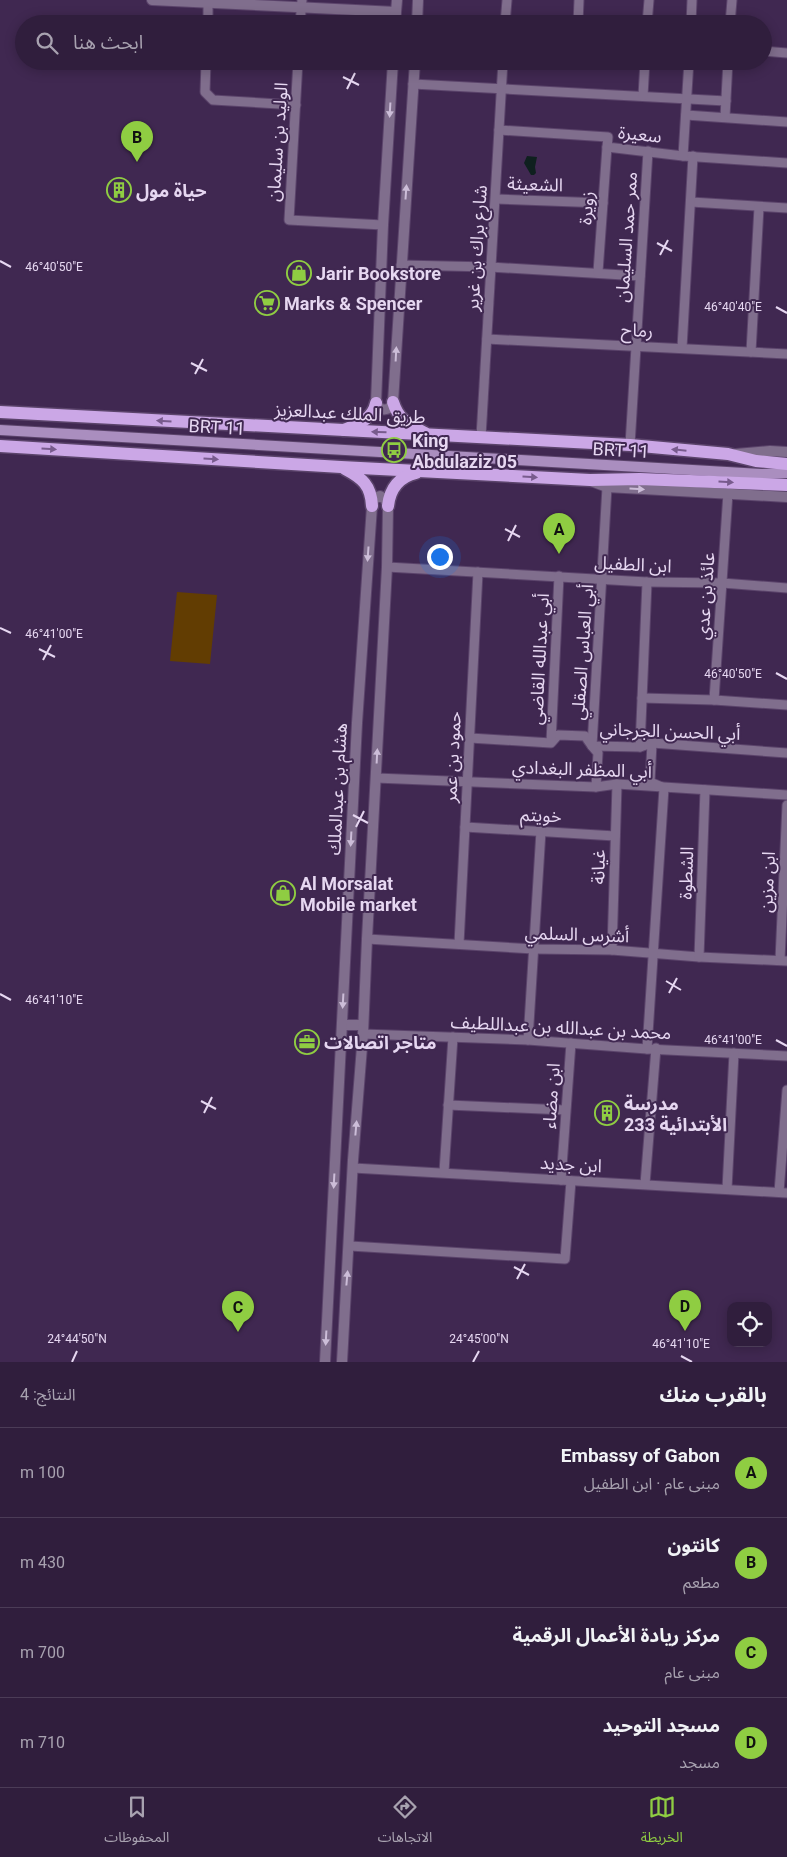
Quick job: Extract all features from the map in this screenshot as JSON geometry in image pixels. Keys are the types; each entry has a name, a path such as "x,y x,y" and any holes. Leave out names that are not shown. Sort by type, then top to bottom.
{"main road":[{"path":"341,431 371,416 375,410 376,402"},
{"path":"393,402 403,420 427,434"},
{"name":"طريق الملك عبدالعزيز","path":"0,412 630,445 728,454 756,461 787,464"},
{"name":"BRT 11","path":"0,430 787,474"},
{"path":"0,446 590,480 640,478 787,485"},
{"path":"341,467 363,480 370,491 372,506"},
{"path":"388,506 392,490 399,481 407,475 423,471"},
{"name":"BRT 11","path":"761,474 787,478"}],"street":[{"path":"152,0 302,3 396,12"},
{"path":"396,15 397,0"},
{"path":"417,15 418,0"},
{"path":"506,15 507,0"},
{"path":"578,15 579,0"},
{"path":"648,15 649,0"},
{"path":"691,15 692,0"},
{"path":"731,15 732,0"},
{"path":"208,2 208,15"},
{"path":"772,51 787,52"},
{"path":"206,70 205,92 213,100 296,106"},
{"name":"الوليد بن سليمان","path":"298,70 289,220 384,225"},
{"path":"393,70 376,402 381,409 386,410 390,408 393,402 414,70"},
{"name":"شارع براك بن غرير","path":"482,437 502,70"},
{"path":"643,96 644,70"},
{"path":"682,348 691,202 686,115 689,70"},
{"path":"725,118 728,70"},
{"path":"413,84 726,101"},
{"path":"686,115 787,122"},
{"name":"سعيرة","path":"499,130 608,137 607,147 688,156 787,163"},
{"name":"زويرة","path":"598,272 607,147"},
{"name":"ممر حمد السليمان","path":"630,445 648,151"},
{"name":"الشعيثة","path":"496,199 603,203"},
{"path":"691,202 787,208"},
{"path":"751,352 759,207"},
{"path":"401,264 598,272 640,276"},
{"name":"رماح","path":"487,340 787,354"},
{"path":"728,454 770,450 787,452"},
{"path":"590,480 607,487 787,497"},
{"name":"أبي العباس الصقلي","path":"596,787 598,753 592,746 607,487"},
{"name":"عائذ بن عدي","path":"714,700 728,493"},
{"path":"342,1362 350,1246 353,1164 363,1030 366,939 387,567 388,506 386,499 380,496 374,499 372,506"},
{"name":"هشام بن عبدالملك","path":"325,1362 357,723 372,506"},
{"name":"ابن الطفيل","path":"387,567 787,588"},
{"name":"حمود بن عمر","path":"459,944 478,572"},
{"name":"أبي عبدالله القاضي","path":"551,743 559,576"},
{"path":"640,747 647,582"},
{"path":"642,698 787,705"},
{"name":"أبي الحسن الجرجاني","path":"470,738 551,743 558,735 586,736 592,746 640,747 652,744 787,753"},
{"path":"645,1184 651,1048 652,953 664,788 650,782 652,744"},
{"name":"أبي المظفر البغدادي","path":"376,778 596,787 617,784 787,796"},
{"name":"غيانة","path":"612,950 617,784"},
{"name":"الشطوة","path":"699,957 706,790"},
{"name":"ابن مزين","path":"783,961 787,805"},
{"name":"خويتم","path":"465,827 614,836"},
{"path":"528,1040 541,831"},
{"name":"أشرس السلمي","path":"366,939 534,949 612,950 783,961"},
{"path":"342,1025 363,1030"},
{"name":"محمد بن عبدالله بن عبداللطيف","path":"363,1030 787,1056"},
{"path":"444,1172 453,1037"},
{"name":"ابن مضاء","path":"561,1180 571,1043"},
{"path":"727,1189 734,1053"},
{"path":"783,1193 787,1090"},
{"path":"448,1105 565,1110"},
{"path":"335,1160 353,1164"},
{"name":"ابن جديد","path":"353,1164 571,1181 783,1193"},
{"path":"350,1246 565,1259 571,1181"},
{"path":"328,1305 345,1305"}],"shaded area":[{"path":"527,156 537,157 536,173 534,175 531,175 524,163"},
{"path":"177,592 217,595 210,664 170,661"}],"place":[{"name":"كانتون","path":"137,162"},
{"name":"حياة مول","path":"119,190"},
{"name":"Jarir Bookstore","path":"299,273"},
{"name":"Marks & Spencer","path":"267,303"},
{"name":"King Abdulaziz 05","path":"394,450"},
{"name":"Embassy of Gabon","path":"559,554"},
{"name":"Al Morsalat Mobile market","path":"283,893"},
{"name":"متاجر اتصالات","path":"307,1042"},
{"name":"مدرسة الأبتدائية 233","path":"607,1113"},
{"name":"مسجد التوحيد","path":"685,1331"},
{"name":"مركز ريادة الأعمال الرقمية","path":"238,1332"}]}
